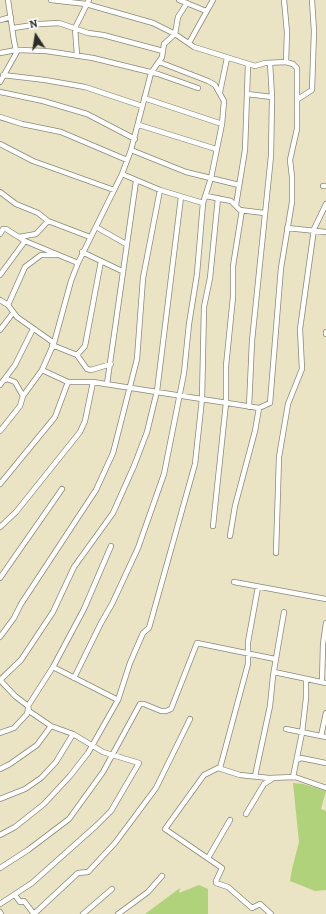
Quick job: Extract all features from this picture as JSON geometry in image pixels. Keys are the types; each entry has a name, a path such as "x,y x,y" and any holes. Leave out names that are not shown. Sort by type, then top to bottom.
{"street":[{"path":"0,82 17,50 8,0"},
{"path":"42,370 68,382 94,382 130,389 178,394 249,407 259,408 270,403 281,268 292,198 290,153 297,129 298,99 297,68 293,64 286,62 255,66 198,48 153,23 88,2 51,0"},
{"path":"188,43 213,0"},
{"path":"284,0 287,43 286,62"},
{"path":"298,99 312,90 314,31 312,0"},
{"path":"0,431 20,406 23,396 42,370 53,344 71,281 82,252 122,174 135,139 151,73 159,62 164,44 175,34 183,1 206,12"},
{"path":"77,54 75,28 88,2"},
{"path":"0,20 11,17"},
{"path":"13,28 55,23 163,51"},
{"path":"0,53 17,50 77,54 151,73 198,88"},
{"path":"220,92 227,58"},
{"path":"74,678 123,581 153,509 164,474 178,394 184,372 189,324 197,274 204,203 211,178 222,124 224,106 220,92 215,85 159,62"},
{"path":"249,407 252,341 271,156 272,97 270,63"},
{"path":"236,204 245,150 248,64"},
{"path":"3,75 85,87 142,106"},
{"path":"0,92 43,101 87,114 135,139"},
{"path":"247,94 272,97"},
{"path":"144,98 222,124"},
{"path":"0,117 22,124 61,132 127,160"},
{"path":"139,125 216,149"},
{"path":"0,144 33,161 114,190"},
{"path":"131,150 186,172 239,185"},
{"path":"122,174 160,190 204,203"},
{"path":"107,384 136,180"},
{"path":"0,637 14,618 21,604 102,479 113,453 137,360 143,278 160,190"},
{"path":"0,192 16,204 48,220 90,237"},
{"path":"206,196 231,201 242,210 264,213"},
{"path":"0,904 15,895 82,840 110,811 139,763 103,752 73,734 51,726 28,708 0,680 14,668 28,650 53,612 74,567 113,513 147,432 157,392 181,197"},
{"path":"0,835 38,810 53,796 88,753 118,700 130,663 143,633 149,628 180,523 195,464 202,398 204,307 210,278 218,198"},
{"path":"276,553 279,462 288,404 302,368 300,329 314,230 326,204"},
{"path":"214,526 226,403 226,366 233,297 233,266 242,210"},
{"path":"19,237 36,234 48,220"},
{"path":"96,227 126,244"},
{"path":"287,228 326,232"},
{"path":"0,234 4,229 25,241 78,263"},
{"path":"0,275 25,241"},
{"path":"82,252 122,271"},
{"path":"8,305 25,267 41,255 58,255"},
{"path":"77,355 85,346 101,261"},
{"path":"0,300 8,305 13,313 33,330 53,344 77,355 87,369 91,370 111,364"},
{"path":"0,330 13,313"},
{"path":"2,383 33,330"},
{"path":"2,383 7,380 15,382 23,396"},
{"path":"0,484 55,417 68,382"},
{"path":"0,528 16,512 80,432 87,415 94,382"},
{"path":"230,536 235,506 255,431 259,408"},
{"path":"0,578 62,489"},
{"path":"0,734 14,728 27,714 28,708 53,667 84,609 110,546"},
{"path":"234,582 326,599"},
{"path":"220,768 245,679 248,664 248,642 258,587"},
{"path":"255,776 270,706 275,659 284,612"},
{"path":"274,672 324,683 323,644 326,623"},
{"path":"0,868 28,850 68,819 103,772 140,704 144,704 161,711 166,711 171,708 197,643 275,659"},
{"path":"53,667 118,700"},
{"path":"293,777 302,733 306,698 306,678"},
{"path":"286,729 324,737 326,713"},
{"path":"15,895 20,902 24,901 34,914 78,873 88,872 115,844 156,788 190,720"},
{"path":"0,769 10,764 36,745 51,726"},
{"path":"0,799 25,789 41,778 56,762 73,734"},
{"path":"297,760 303,758 326,763"},
{"path":"271,914 260,904 252,908 228,887 216,883 222,868 165,830 204,775 220,768 240,775 274,778 293,777 326,788"},
{"path":"246,814 264,784 274,778"},
{"path":"208,858 230,820"},
{"path":"118,914 148,892 162,876"},
{"path":"83,914 112,889"}],"green space":[{"path":"293,783 303,784 326,791 321,809 326,811 326,890 315,891 290,881 299,842"},
{"path":"199,885 208,889 208,914 145,914 180,888 179,893"}]}
